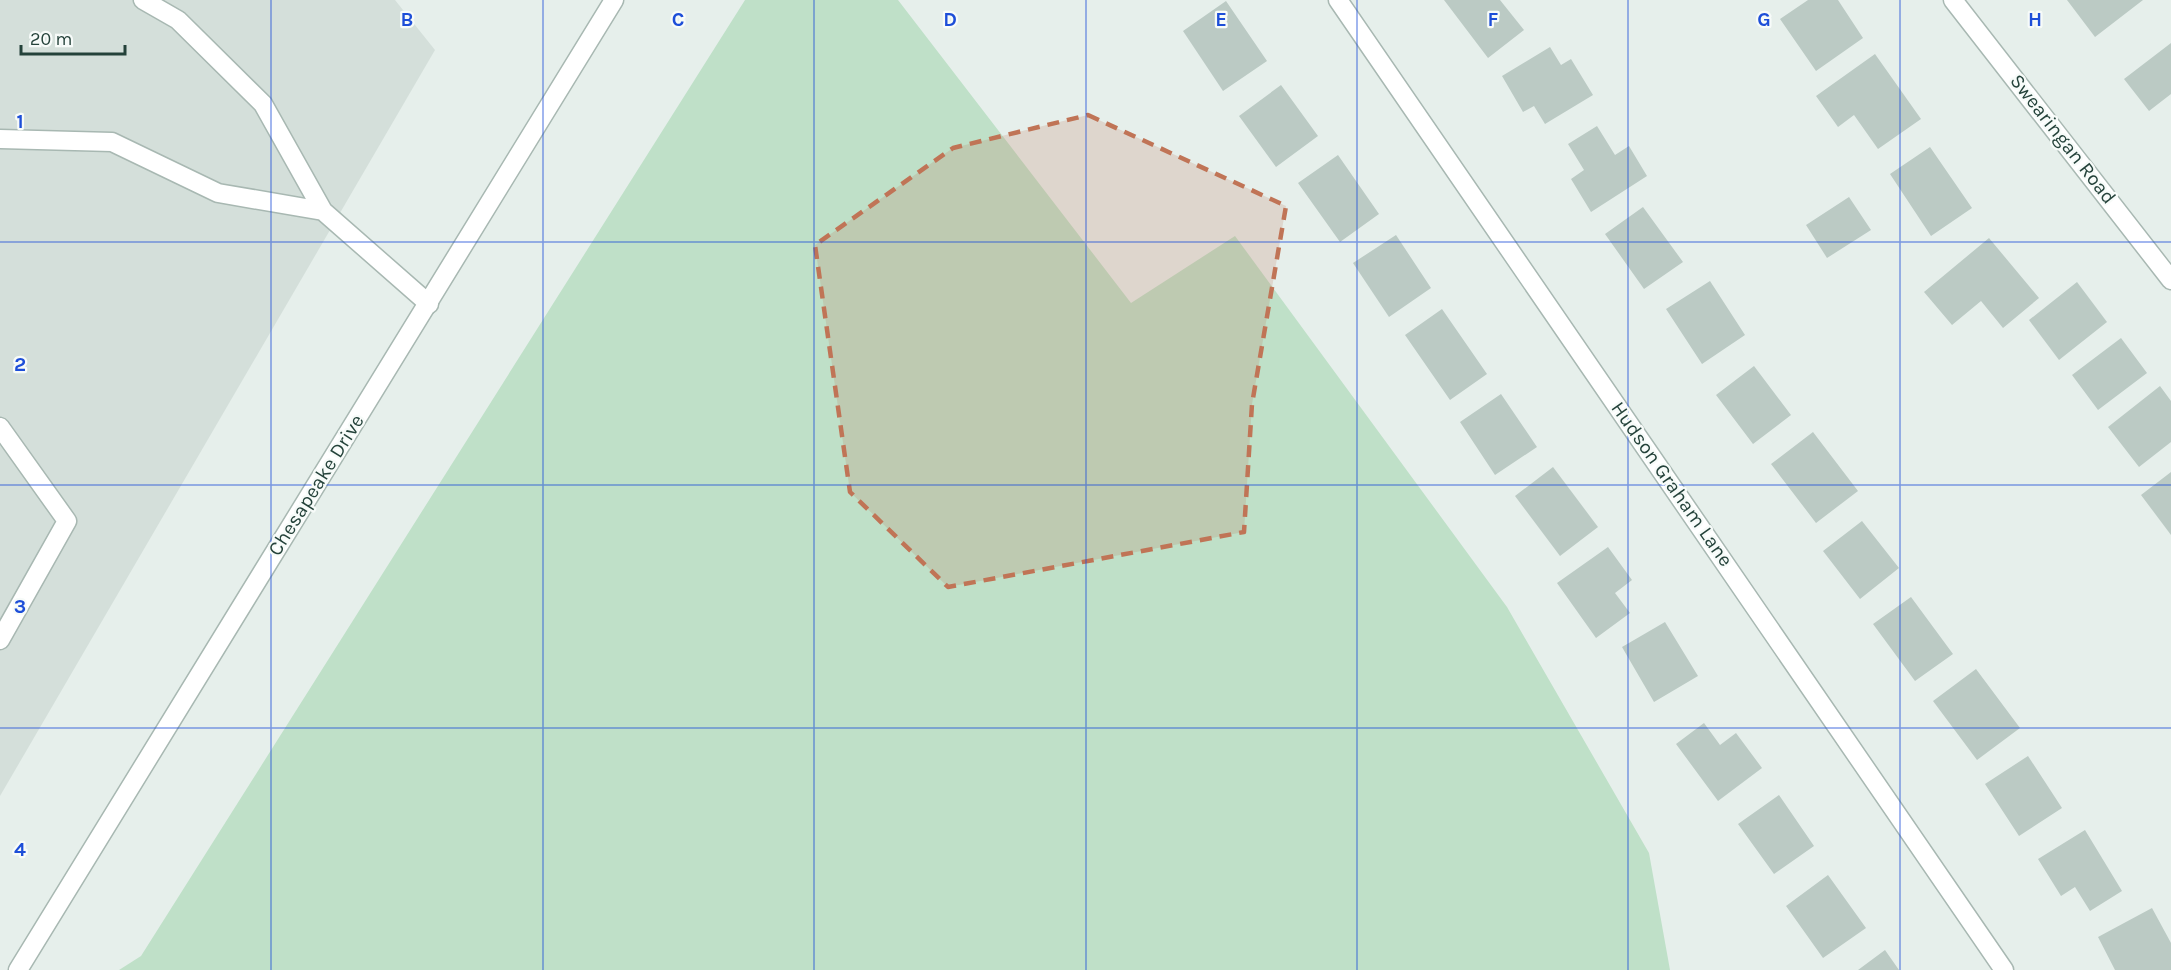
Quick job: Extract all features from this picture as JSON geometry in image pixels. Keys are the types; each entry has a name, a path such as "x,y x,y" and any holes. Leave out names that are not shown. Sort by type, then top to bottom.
{"street":[{"path":"143,0 178,20 263,104 323,211 429,304"},
{"name":"Chesapeake Drive","path":"18,970 614,0"},
{"name":"Hudson Graham Lane","path":"1338,0 2004,970"},
{"name":"Swearingan Road","path":"1953,0 2171,280"},
{"path":"0,139 112,142 218,193 323,211"},
{"path":"0,427 67,521 0,640"}],"highlighted area":[{"path":"1088,115 1286,206 1252,404 1244,532 948,587 850,492 815,245 953,148"}],"shaded area":[{"path":"0,0 395,0 435,50 0,796"}],"green space":[{"path":"745,0 898,0 1131,303 1235,236 1507,607 1649,853 1670,970 119,970 141,956"}],"building":[{"path":"1444,0 1500,0 1524,30 1488,58"},
{"path":"1808,0 1838,0 1863,38 1816,71 1780,19"},
{"path":"2067,0 2143,0 2095,37"},
{"path":"1226,1 1267,61 1223,91 1183,31"},
{"path":"2171,43 2171,94 2149,111 2124,79"},
{"path":"1550,47 1561,65 1571,59 1593,95 1545,124 1534,106 1523,112 1502,76"},
{"path":"1875,54 1921,119 1878,149 1854,115 1838,127 1816,96"},
{"path":"1281,85 1318,136 1276,167 1239,116"},
{"path":"1597,126 1615,155 1629,146 1647,176 1591,212 1571,179 1584,170 1568,144"},
{"path":"1930,147 1972,208 1931,236 1890,174"},
{"path":"1338,155 1379,214 1340,242 1298,183"},
{"path":"1849,197 1871,230 1827,258 1806,225"},
{"path":"1643,207 1683,262 1644,289 1605,234"},
{"path":"1396,235 1431,288 1389,317 1353,263"},
{"path":"1989,238 2039,298 2003,328 1981,301 1952,325 1924,292"},
{"path":"1710,281 1745,335 1702,364 1666,309"},
{"path":"2077,282 2107,322 2059,360 2029,320"},
{"path":"1442,309 1487,374 1450,400 1405,335"},
{"path":"2121,338 2147,373 2098,410 2072,375"},
{"path":"1754,366 1791,415 1753,444 1716,395"},
{"path":"2160,386 2171,401 2171,442 2139,467 2108,427"},
{"path":"1501,394 1537,447 1495,475 1460,422"},
{"path":"1813,432 1858,491 1816,523 1771,464"},
{"path":"1553,467 1598,527 1560,556 1515,496"},
{"path":"2171,472 2171,535 2141,495"},
{"path":"1862,521 1899,568 1860,599 1823,551"},
{"path":"1608,547 1632,580 1615,593 1630,613 1596,638 1557,583"},
{"path":"1911,597 1953,654 1915,681 1873,624"},
{"path":"1665,622 1698,676 1654,702 1622,647"},
{"path":"1976,669 2020,728 1977,760 1933,701"},
{"path":"1704,723 1720,745 1736,733 1762,768 1718,801 1676,744"},
{"path":"2028,756 2062,808 2019,836 1985,784"},
{"path":"1779,795 1814,846 1774,874 1738,824"},
{"path":"2085,830 2122,891 2090,911 2075,887 2061,896 2038,859"},
{"path":"1828,875 1866,928 1823,958 1786,906"},
{"path":"2152,908 2171,943 2171,970 2115,970 2098,937"},
{"path":"1885,950 1899,970 1858,970"}]}
